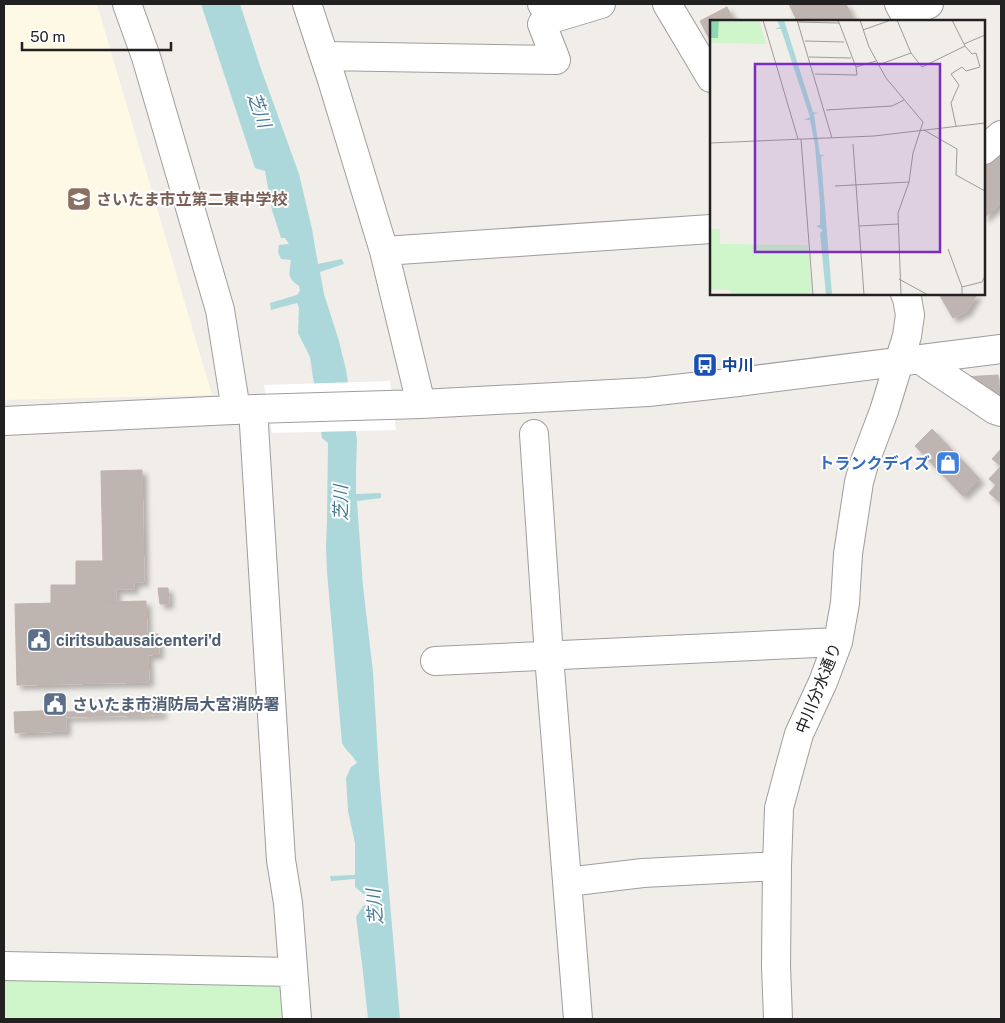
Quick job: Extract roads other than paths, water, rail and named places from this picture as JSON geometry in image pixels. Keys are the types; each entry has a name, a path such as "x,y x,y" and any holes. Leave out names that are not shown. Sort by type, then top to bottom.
{"street":[{"path":"127,4 146,58 220,310 252,409 281,860 288,903 297,1019"},
{"path":"307,4 384,251 410,405"},
{"path":"546,11 551,19 601,4"},
{"path":"899,4 905,15 929,4"},
{"path":"670,5 710,76"},
{"path":"324,56 556,60 542,24 546,11"},
{"path":"985,149 1001,135"},
{"path":"384,251 710,228"},
{"name":"中川分水通り","path":"778,1019 776,965 777,866 780,808 799,734 823,682 838,642 846,603 848,554 859,482 864,464 884,411 909,361 907,336 910,315 906,295"},
{"path":"4,421 252,409 410,405 648,392 1001,350"},
{"path":"909,361 1001,412"},
{"path":"534,434 549,656 578,1019"},
{"path":"435,660 838,642"},
{"path":"567,882 643,873 777,866"},
{"path":"4,966 293,972"}],"water":[{"name":"芝川","path":"201,4 240,4 299,174 318,264 342,259 344,264 320,272 324,294 346,370 357,440 356,494 381,493 381,498 357,501 363,586 373,672 379,774 400,1019 368,1019 356,917 363,906 369,903 367,897 355,887 355,879 331,881 330,876 355,875 355,843 348,811 346,778 351,767 357,763 342,743 327,572 328,443 322,438 310,357 298,333 299,308 297,303 271,310 270,303 297,295 300,291 299,286 292,281 290,275 291,260 281,259 278,252 279,245 289,244 285,238 281,238 272,210 265,171 255,168"}],"place":[{"name":"さいたま市立第二東中学校","path":"79,199"},
{"name":"中川","path":"705,365"},
{"name":"トランクデイズ","path":"948,463"},
{"name":"ciritsubausaicenteri'd","path":"39,640"},
{"name":"さいたま市消防局大宮消防署","path":"55,704"}]}
